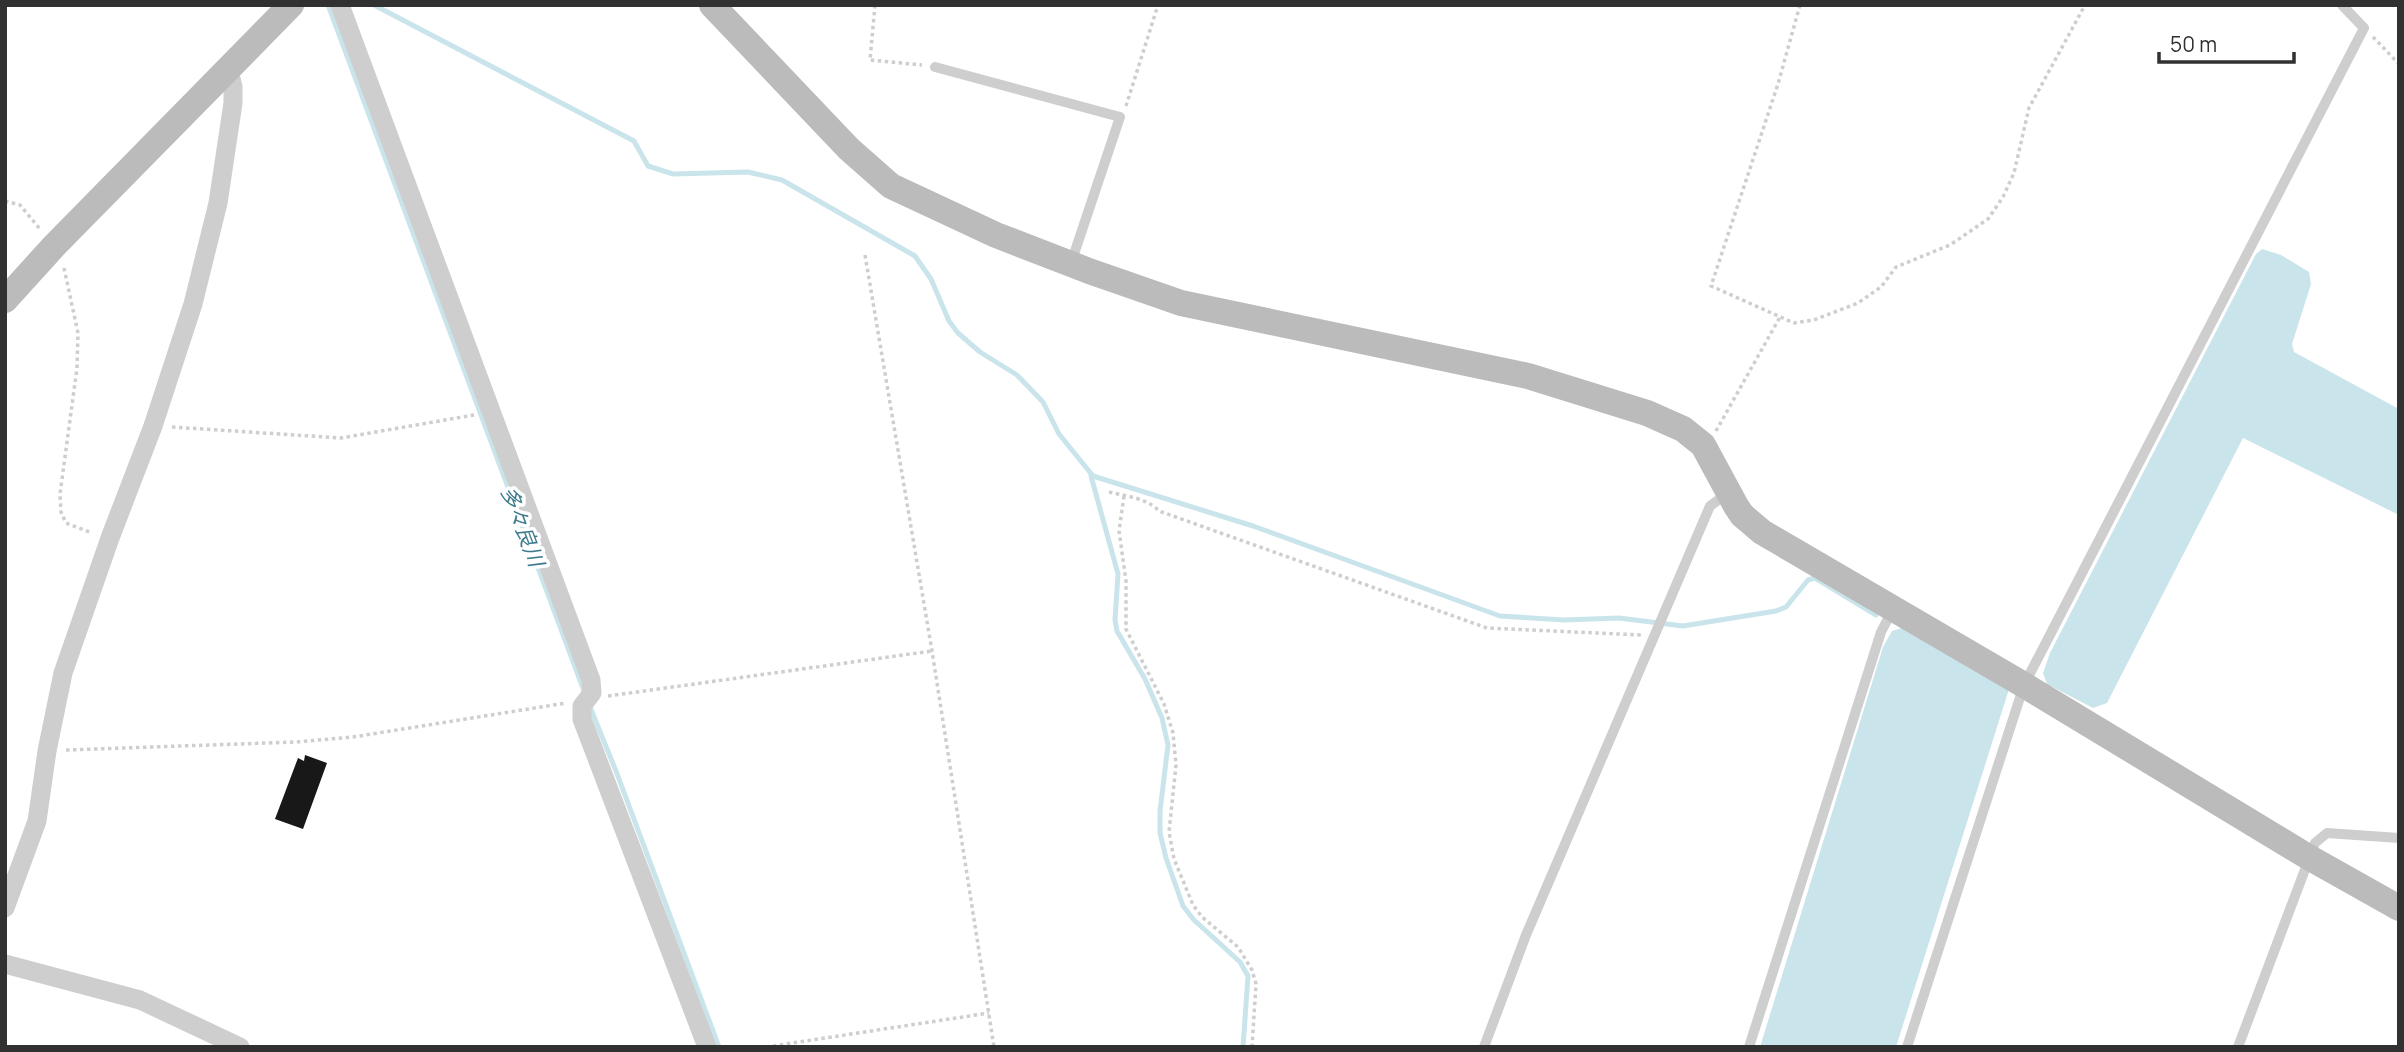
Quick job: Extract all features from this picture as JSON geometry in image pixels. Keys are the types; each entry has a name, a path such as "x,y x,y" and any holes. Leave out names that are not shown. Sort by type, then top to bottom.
{"street":[{"path":"5,300 54,246 291,5"},
{"path":"340,5 591,680 582,719 707,1047"},
{"path":"712,5 849,149 891,186 996,235 1181,303 1528,376 1647,413 1682,429 1703,445 1742,515 1762,531 2310,858 2399,908"},
{"path":"5,908 37,821 47,751 63,673 153,426 193,304 218,203 233,103 229,70"},
{"path":"5,964 140,1000 240,1047"}],"lane":[{"path":"1907,1047 2024,685 2364,28 2342,5"},
{"path":"935,67 1120,117 1071,264"},
{"path":"1484,1047 1526,934 1710,506 1728,492"},
{"path":"1749,1047 1881,632 1893,609"},
{"path":"2238,1047 2315,843 2327,833 2399,838"}],"path":[{"path":"875,5 870,60 935,67"},
{"path":"1120,117 1158,5"},
{"path":"1800,5 1778,84 1711,286 1794,323 1814,320 1858,303 1881,286 1896,267 1950,245 1988,219 2003,197 2014,173 2029,108 2085,5"},
{"path":"2364,28 2399,64"},
{"path":"5,201 20,205 54,246 63,266 78,332 77,368 61,482 61,512 66,523 110,538"},
{"path":"865,255 932,651 994,1047"},
{"path":"1703,445 1713,437 1780,317"},
{"path":"153,426 341,438 490,413"},
{"path":"1109,492 1144,501 1159,511 1486,628 1654,635"},
{"path":"1124,495 1119,531 1126,581 1126,629 1164,704 1173,733 1176,765 1169,832 1174,859 1193,905 1202,917 1238,947 1252,970 1256,984 1252,1047"},
{"path":"47,751 296,742 353,737 608,696 932,651"},
{"path":"766,1047 989,1013"}],"water":[{"path":"2262,249 2281,255 2309,272 2311,284 2292,344 2294,352 2399,409 2399,515 2243,438 2107,703 2093,708 2047,684 2043,673 2050,653 2256,254"},
{"path":"1906,627 2010,686 1896,1047 1760,1047 1883,647 1892,631"}],"building":[{"path":"305,755 327,763 303,829 275,819 298,758 304,761"}],"waterway":[{"name":"多々良川","path":"328,5 584,691"},
{"path":"374,5 634,141 648,166 673,174 748,172 782,180 915,256 931,279 949,321 958,333 980,352 1017,375 1043,402 1059,434 1093,476 1253,526 1500,616 1564,620 1619,618 1683,626 1776,611 1786,607 1808,580 1815,578 1876,615"},
{"path":"1091,476 1118,574 1115,620 1117,631 1145,679 1162,718 1168,745 1160,811 1160,833 1166,858 1183,906 1194,920 1240,962 1248,976 1243,1047"},
{"name":"多々良川","path":"590,707 719,1047"}]}
